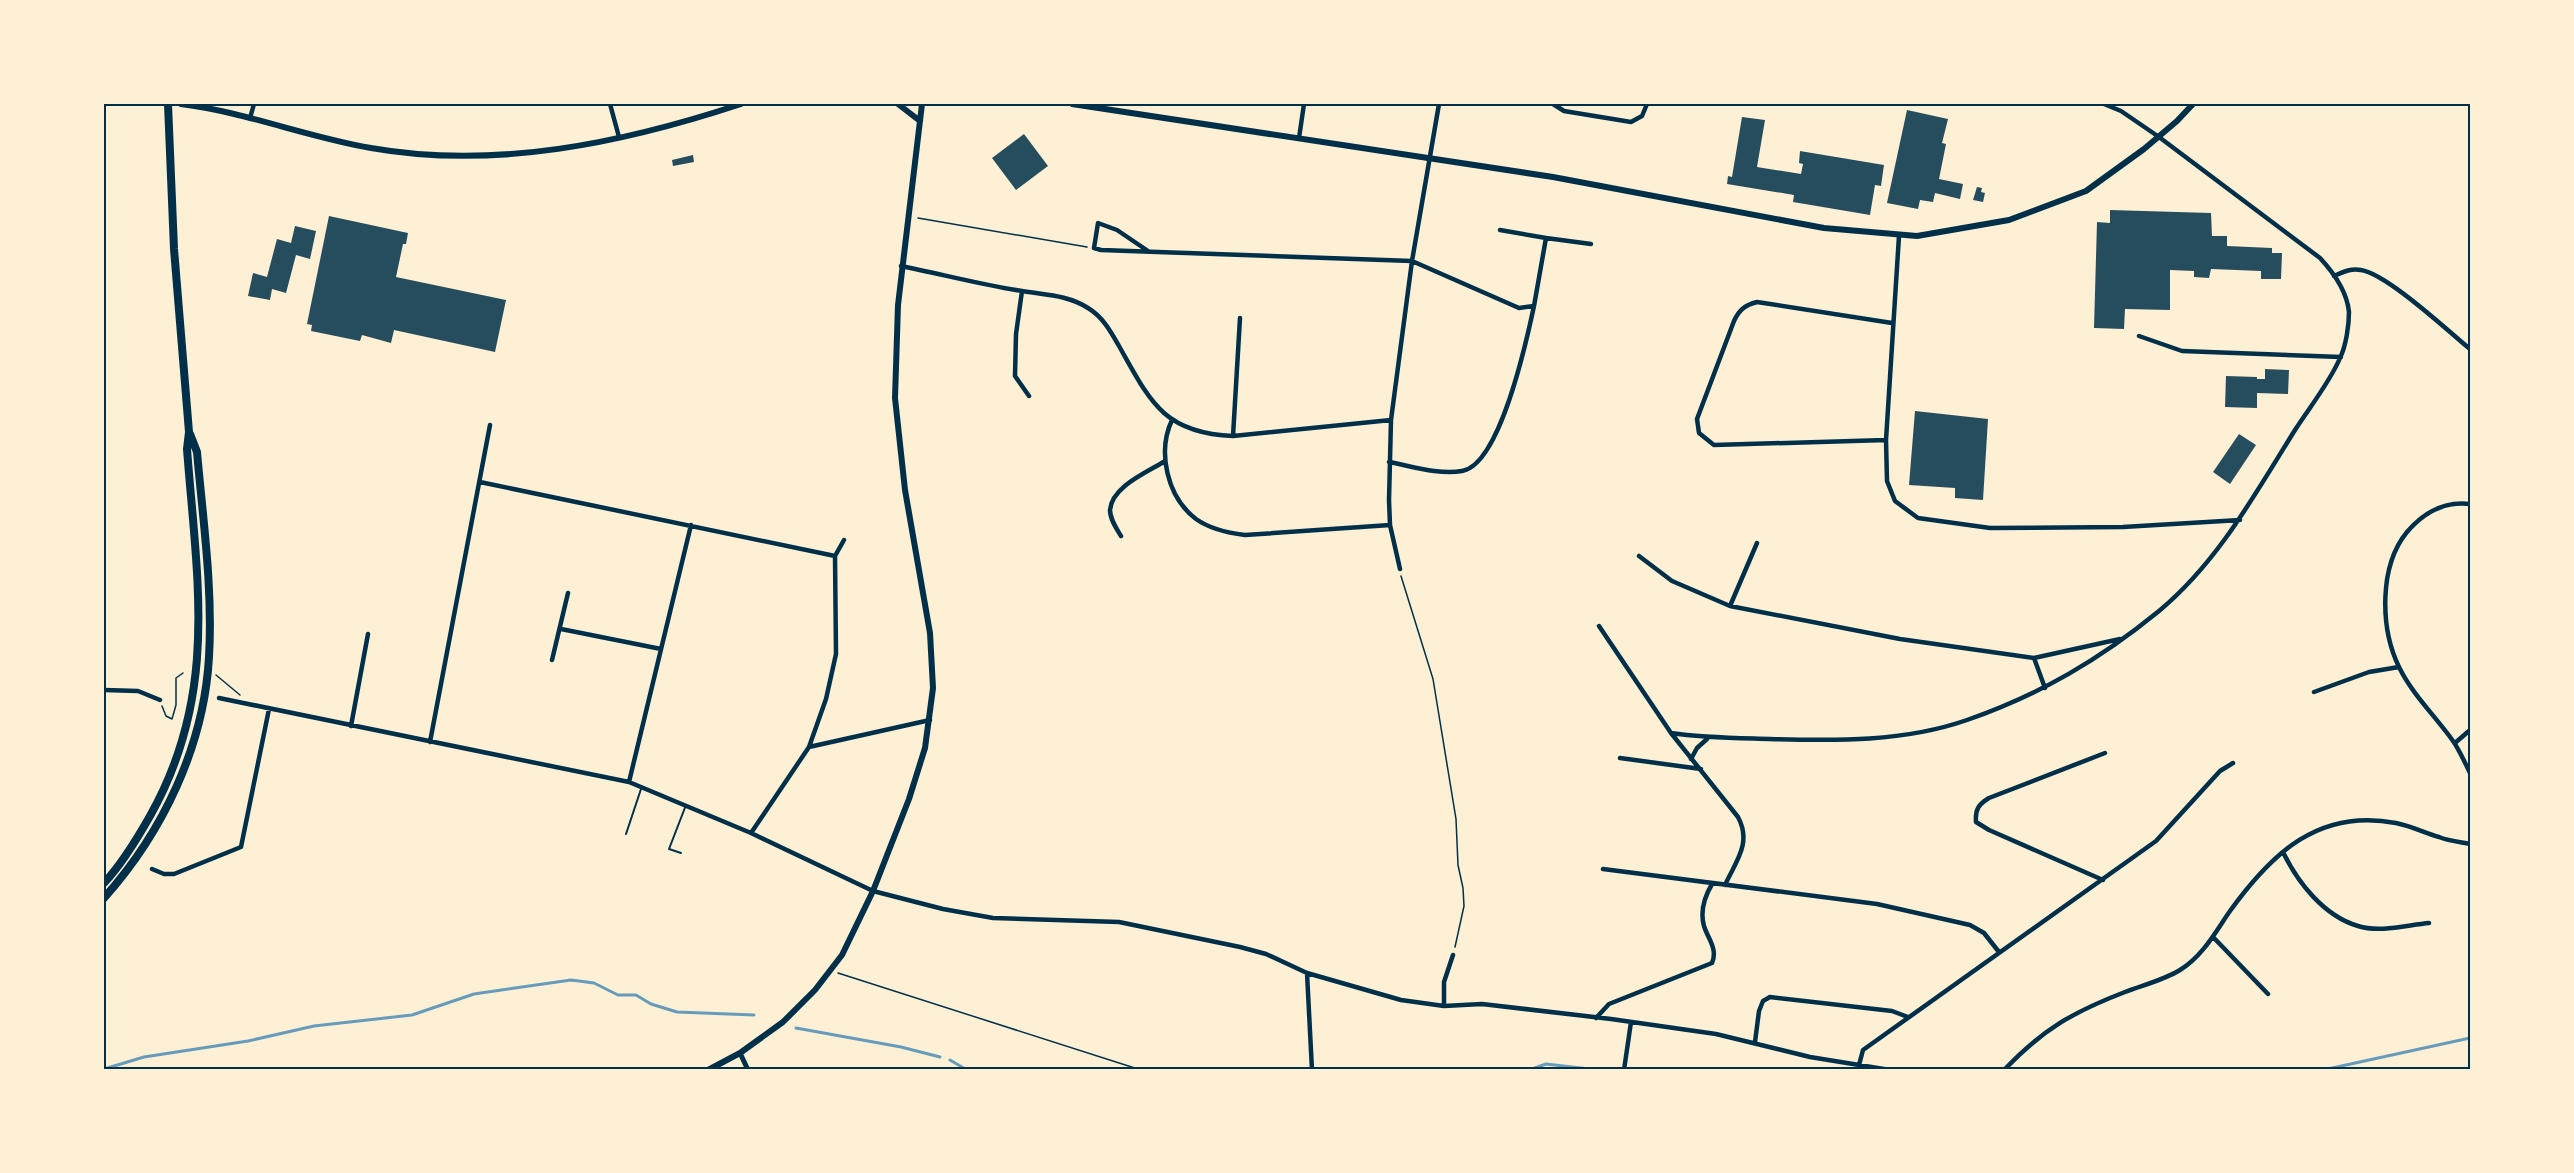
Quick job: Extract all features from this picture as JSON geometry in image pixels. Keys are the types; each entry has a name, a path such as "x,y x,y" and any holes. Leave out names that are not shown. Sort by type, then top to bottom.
{"highway":[{"path":"104,883 140,833 173,768 193,701 200,627 187,449 189,432 174,249 168,104"},
{"path":"104,898 151,836 171,800 191,748 204,694 209,659 209,593 197,452 189,432"}],"main road":[{"path":"181,104 348,144 435,156 537,151 674,125 741,104"},
{"path":"898,104 920,121"},
{"path":"708,1070 740,1053 783,1022 833,968 850,942 873,891 921,764 930,720 933,688 930,633 905,490 895,398 897,314 901,266 922,104"},
{"path":"1072,104 1615,188 1824,228 1899,236 1934,234 2009,220 2086,191 2159,137 2193,104"}],"street":[{"path":"250,119 254,104"},
{"path":"610,104 619,137"},
{"path":"1299,138 1304,104"},
{"path":"1400,569 1390,525 1391,420 1412,261 1439,104"},
{"path":"1552,104 1564,111 1631,122 1642,116 1647,104"},
{"path":"1671,733 1707,739 1845,741 1908,734 1965,721 2045,688 2095,660 2161,609 2199,572 2240,520 2341,357 2349,312 2345,297 2334,276 2320,258 2301,242 2159,137 2121,111 2104,104"},
{"path":"1148,251 1117,230 1098,223 1094,248 1115,252 1148,251 1412,261 1519,308 1534,306"},
{"path":"1500,230 1591,244"},
{"path":"1899,236 1886,440 1887,481 1895,501 1918,518 1990,528 2123,527 2240,520"},
{"path":"1389,462 1429,470 1462,471 1475,466 1495,434 1523,358 1546,238"},
{"path":"901,266 1068,298 1089,308 1106,323 1147,396 1172,420 1210,435 1233,436 1391,420"},
{"path":"2334,276 2355,269 2369,272 2409,299 2470,349"},
{"path":"1022,291 1016,334 1015,376 1029,396"},
{"path":"1886,440 1714,445 1699,433 1697,419 1734,321 1740,309 1750,303 1757,302 1892,322"},
{"path":"1233,436 1240,318"},
{"path":"2139,336 2182,351 2341,357"},
{"path":"1172,420 1168,430 1165,461 1173,489 1185,509 1197,520 1222,531 1245,535 1390,525"},
{"path":"430,742 490,425"},
{"path":"1121,536 1112,521 1110,510 1114,498 1122,488 1165,461"},
{"path":"480,482 835,556"},
{"path":"2470,504 2440,506 2417,520 2401,539 2391,557 2386,585 2387,630 2399,667 2455,743 2470,773"},
{"path":"629,782 691,525"},
{"path":"751,833 809,747 826,699 836,654 835,556 844,540"},
{"path":"1730,606 1757,543"},
{"path":"1639,556 1672,580 1730,606 1900,639 2034,657 2124,638"},
{"path":"552,660 568,593"},
{"path":"1599,626 1671,733 1738,817 1744,829 1744,843 1725,885"},
{"path":"561,629 661,649"},
{"path":"351,726 368,634"},
{"path":"2034,657 2045,688"},
{"path":"2314,692 2369,672 2399,667"},
{"path":"104,690 138,691 160,700"},
{"path":"219,698 629,782 751,833 873,891 943,909 993,918 1119,922 1240,946 1266,954 1307,973 1401,1000 1444,1006 1482,1004 1630,1022 1755,1042 1810,1057 1890,1070"},
{"path":"152,869 164,874 174,874 241,847 269,709"},
{"path":"809,747 930,720"},
{"path":"2455,743 2470,730"},
{"path":"1691,759 1697,748 1707,739"},
{"path":"2103,880 1989,830 1976,822 1975,811 1989,798 2105,753"},
{"path":"1620,758 1701,769"},
{"path":"1859,1065 1863,1050 2156,841 2220,771 2233,763"},
{"path":"2004,1070 2048,1028 2083,1008 2181,970 2214,938 2230,912 2271,862 2306,834 2337,822 2364,819 2396,823 2470,844"},
{"path":"2283,852 2310,893 2324,908 2359,927 2381,928 2429,923"},
{"path":"1603,869 1877,904 1970,924 1984,933 1999,952"},
{"path":"1596,1018 1609,1004 1712,963 1715,956 1714,950 1703,924 1705,897 1712,884"},
{"path":"2214,938 2268,994"},
{"path":"1444,1006 1444,982 1453,956"},
{"path":"1307,973 1312,1070"},
{"path":"1755,1042 1759,1011 1763,1001 1770,997 1892,1011 1908,1017"},
{"path":"1624,1070 1630,1022"},
{"path":"740,1053 748,1070"}],"lane":[{"path":"626,834 642,786"},
{"path":"681,853 669,849 686,805"}],"path":[{"path":"907,216 1094,248"},
{"path":"1400,569 1407,599 1433,679 1456,819 1458,865 1464,906 1453,956"},
{"path":"160,700 166,716 172,719 176,705 176,678 183,673"},
{"path":"216,675 237,691 245,704"},
{"path":"833,968 840,975 1141,1070"}],"building":[{"path":"1907,110 1948,119 1942,143 1946,144 1939,179 1963,184 1960,199 1935,193 1933,202 1920,200 1918,209 1887,203"},
{"path":"1742,117 1765,120 1757,167 1801,174 1803,164 1799,163 1800,151 1884,165 1881,186 1875,185 1870,215 1793,202 1794,195 1727,184 1728,176 1732,177"},
{"path":"1024,134 1048,166 1016,190 992,158"},
{"path":"693,155 694,162 673,166 672,160"},
{"path":"1977,187 1982,188 1981,192 1985,193 1983,202 1973,200"},
{"path":"2110,210 2211,213 2212,236 2227,236 2227,246 2272,248 2272,253 2282,253 2281,279 2261,279 2261,271 2211,269 2209,278 2194,277 2194,271 2170,270 2170,310 2125,309 2124,329 2094,328 2097,222 2110,223"},
{"path":"329,216 408,233 406,244 403,244 396,277 506,300 495,352 394,330 391,343 362,335 360,341 311,331 312,325 307,324"},
{"path":"295,226 316,231 310,259 296,255 286,293 272,289 270,300 248,296 253,273 267,277 277,239 291,243"},
{"path":"2265,369 2289,370 2288,394 2257,393 2257,408 2225,407 2226,376 2265,379"},
{"path":"1915,411 1988,419 1983,500 1955,498 1955,488 1909,485"},
{"path":"2239,434 2256,445 2230,484 2213,472"}],"waterway":[{"path":"104,1069 144,1057 248,1041 314,1026 412,1015 474,994 571,980 594,983 618,995 636,995 651,1004 677,1012 754,1015"},
{"path":"796,1028 901,1047 940,1057"},
{"path":"2323,1070 2470,1038"},
{"path":"950,1060 967,1070"},
{"path":"1529,1070 1546,1064 1598,1070"}]}
